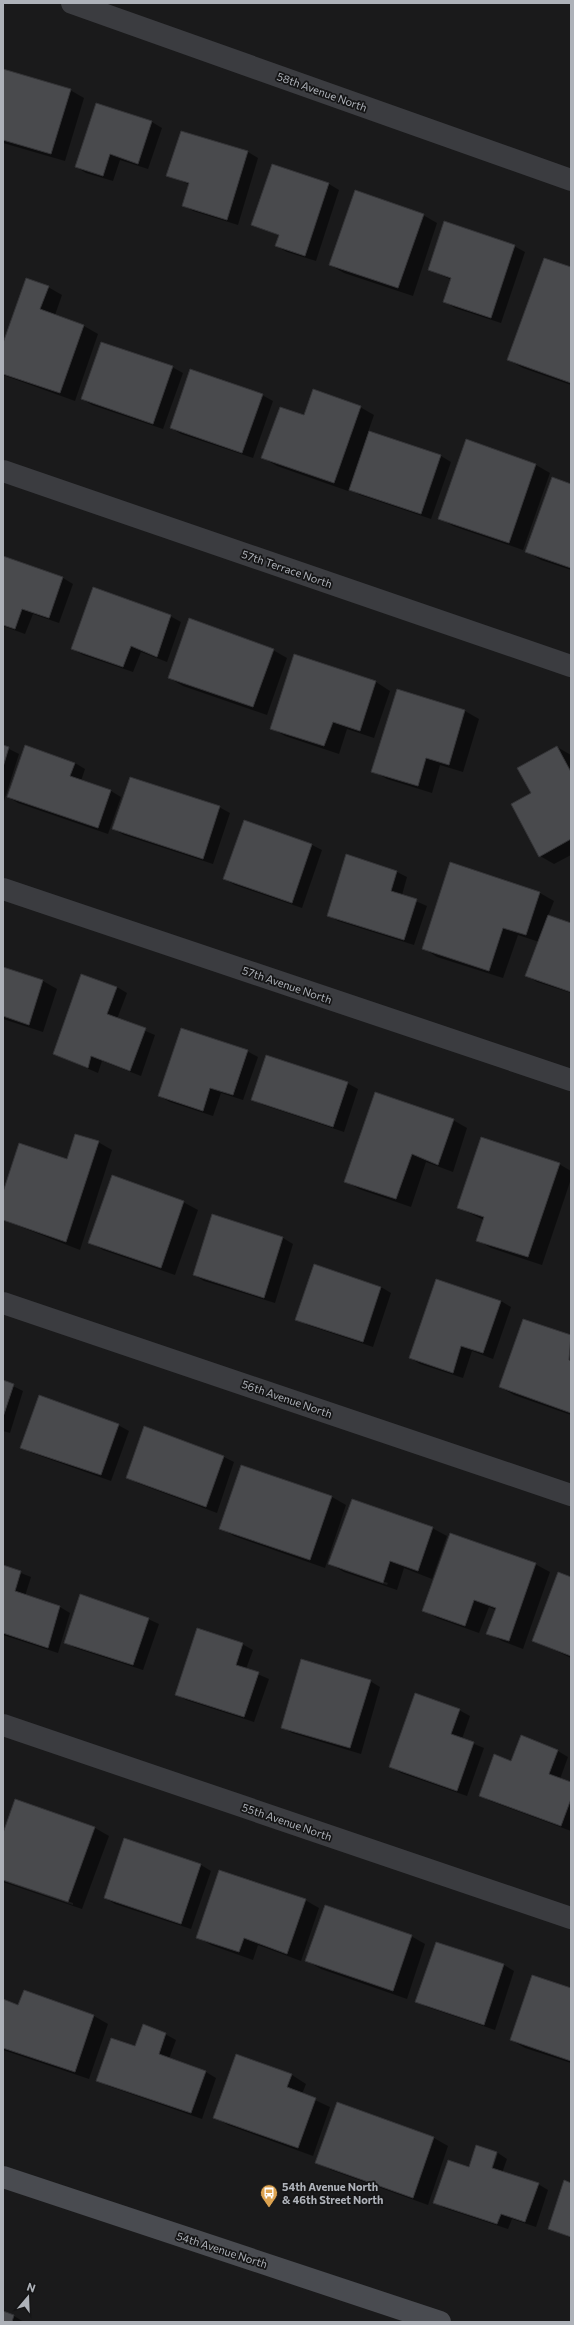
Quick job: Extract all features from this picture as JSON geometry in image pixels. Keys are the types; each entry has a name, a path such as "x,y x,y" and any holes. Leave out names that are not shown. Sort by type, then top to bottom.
{"main road":[{"name":"54th Avenue North","path":"3,2177 440,2322"}],"street":[{"name":"58th Avenue North","path":"72,3 571,180"},
{"name":"57th Terrace North","path":"3,471 571,666"},
{"name":"57th Avenue North","path":"3,889 571,1080"},
{"name":"56th Avenue North","path":"3,1303 571,1495"},
{"name":"55th Avenue North","path":"3,1726 571,1918"}],"building":[{"path":"3,69 71,89 51,154 3,140"},
{"path":"96,103 152,121 138,164 110,154 103,176 75,167"},
{"path":"181,131 248,151 227,220 182,206 189,183 166,176"},
{"path":"272,164 329,183 305,256 275,246 279,235 251,225"},
{"path":"355,190 424,214 398,288 329,265"},
{"path":"444,221 515,245 491,318 443,302 451,278 428,270"},
{"path":"544,258 571,267 571,383 507,360"},
{"path":"26,278 49,286 40,309 84,325 60,393 3,374 3,343"},
{"path":"101,342 173,366 153,424 81,399"},
{"path":"190,369 263,394 242,453 170,428"},
{"path":"313,389 361,406 334,483 261,458 280,407 304,415"},
{"path":"369,431 441,455 421,514 349,490"},
{"path":"466,439 536,464 509,543 438,519"},
{"path":"552,477 571,484 571,568 525,552"},
{"path":"3,556 63,577 49,618 22,609 15,629 3,625"},
{"path":"93,587 171,615 157,657 131,646 123,667 71,649"},
{"path":"189,618 274,649 253,707 168,678"},
{"path":"294,654 376,681 360,731 333,722 324,746 270,729"},
{"path":"397,689 465,710 449,765 426,758 418,786 371,772"},
{"path":"3,745 9,747 3,767"},
{"path":"25,745 75,763 70,776 111,790 98,828 7,797"},
{"path":"557,746 571,772 571,839 539,857 511,804 531,793 517,768"},
{"path":"130,777 220,806 203,859 112,829"},
{"path":"244,820 312,844 292,903 223,879"},
{"path":"346,854 397,871 391,891 417,899 404,940 327,916"},
{"path":"450,862 540,892 526,935 503,928 489,971 422,949"},
{"path":"548,915 571,923 571,992 525,976"},
{"path":"3,967 43,980 29,1025 3,1016"},
{"path":"81,974 117,987 107,1014 146,1028 130,1071 91,1056 88,1068 53,1054"},
{"path":"181,1028 248,1050 233,1095 210,1088 203,1111 158,1096"},
{"path":"266,1055 348,1082 333,1127 251,1100"},
{"path":"375,1092 454,1119 438,1165 412,1154 396,1199 344,1182"},
{"path":"75,1134 99,1141 66,1242 3,1220 3,1192 19,1143 67,1159"},
{"path":"481,1137 560,1163 528,1257 476,1241 484,1217 457,1208"},
{"path":"112,1175 184,1201 161,1268 88,1243"},
{"path":"212,1214 283,1237 264,1298 193,1275"},
{"path":"314,1264 381,1287 363,1342 295,1320"},
{"path":"436,1279 501,1301 483,1353 461,1346 453,1373 409,1358"},
{"path":"523,1319 571,1335 569,1360 571,1361 571,1413 499,1387"},
{"path":"3,1380 14,1384 3,1417"},
{"path":"39,1395 119,1424 101,1475 20,1448"},
{"path":"144,1426 224,1456 206,1507 126,1478"},
{"path":"241,1465 332,1496 310,1560 219,1529"},
{"path":"352,1499 433,1527 418,1571 390,1561 383,1583 328,1564"},
{"path":"450,1533 536,1563 509,1641 486,1634 496,1608 474,1600 465,1626 422,1611"},
{"path":"3,1565 21,1571 15,1591 60,1606 48,1648 3,1633"},
{"path":"558,1572 571,1577 571,1656 532,1641"},
{"path":"80,1594 149,1618 133,1665 64,1643"},
{"path":"197,1628 243,1643 236,1665 259,1672 244,1717 175,1695"},
{"path":"301,1659 371,1680 350,1748 281,1728"},
{"path":"415,1693 460,1709 451,1734 474,1742 457,1791 389,1767"},
{"path":"521,1735 558,1750 549,1774 571,1782 571,1799 561,1826 479,1796 494,1754 511,1761"},
{"path":"15,1799 95,1827 68,1902 3,1880 3,1833"},
{"path":"124,1838 201,1864 181,1924 104,1898"},
{"path":"219,1870 306,1899 287,1954 244,1938 239,1952 196,1938"},
{"path":"325,1905 412,1935 393,1991 305,1961"},
{"path":"436,1942 504,1964 484,2025 415,2002"},
{"path":"532,1975 571,1988 571,2061 510,2040"},
{"path":"24,1990 94,2015 75,2072 3,2048 3,1999 18,2005"},
{"path":"143,2024 166,2033 159,2054 206,2071 191,2113 96,2081 111,2038 135,2046"},
{"path":"236,2054 292,2074 287,2087 316,2098 298,2148 213,2118"},
{"path":"337,2102 434,2137 413,2198 315,2163"},
{"path":"476,2145 497,2152 492,2168 539,2183 525,2222 501,2214 497,2224 433,2203 448,2160 469,2167"},
{"path":"564,2180 571,2183 571,2237 548,2229"},
{"path":"3,2311 14,2315 12,2322 3,2322"}],"place":[{"name":"54th Avenue North & 46th Street North","path":"269,2208"}]}
